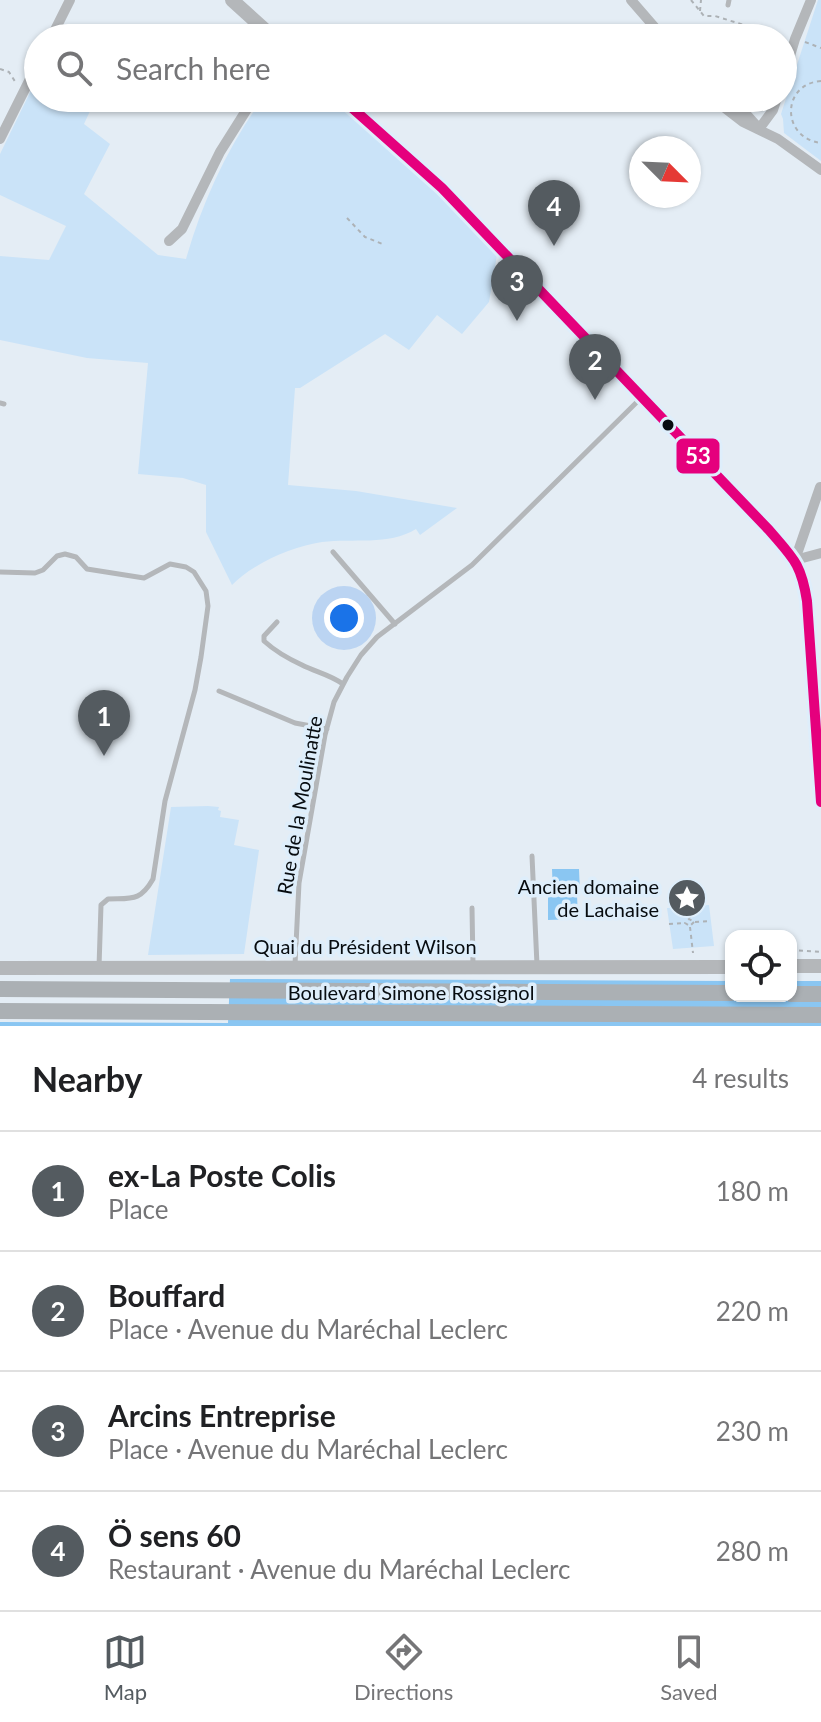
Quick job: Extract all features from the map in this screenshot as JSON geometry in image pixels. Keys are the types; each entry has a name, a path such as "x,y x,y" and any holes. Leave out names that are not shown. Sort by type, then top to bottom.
{"main road":[{"name":"Boulevard Simone Rossignol","path":"0,989 725,993"},
{"path":"797,994 821,994"},
{"name":"Boulevard Simone Rossignol","path":"0,1011 821,1015"}],"street":[{"path":"58,24 70,0"},
{"path":"232,0 259,24"},
{"path":"622,0 643,24"},
{"path":"631,0 652,24"},
{"path":"797,34 811,0"},
{"path":"0,139 24,90"},
{"path":"169,241 182,229 244,112"},
{"path":"357,112 442,188 795,560 801,571 807,601 821,802"},
{"path":"730,112 778,139 821,170"},
{"path":"743,112 774,144 821,178"},
{"path":"759,129 772,112"},
{"path":"795,560 820,487"},
{"path":"795,560 821,553"},
{"path":"797,966 821,966"},
{"name":"Quai du Président Wilson","path":"0,968 725,967"}],"lane":[{"name":"Rue de la Moulinatte","path":"295,966 299,883 327,729 334,702 343,684 361,655 377,637 472,565 642,397"},
{"path":"333,552 395,624"},
{"path":"0,572 35,573 43,570 57,556 65,554 76,557 87,569 144,578 170,564 186,567 194,572 206,591 208,606 199,668 165,801 153,879 147,890 138,896 108,899 101,905 99,967"},
{"path":"277,622 264,636 264,641 273,649 343,684"},
{"path":"219,691 295,723 327,729"},
{"path":"532,856 537,966"},
{"path":"472,908 473,966"}],"path":[{"path":"691,0 704,16 740,24"},
{"path":"700,12 701,0"},
{"path":"726,24 729,2"},
{"path":"797,40 821,48"},
{"path":"0,69 9,72 15,82 24,87"},
{"path":"797,93 814,81 821,81"},
{"path":"790,112 801,136 821,143"},
{"path":"347,218 365,237 385,245"},
{"path":"688,908 690,919 694,922 710,921"},
{"path":"685,923 690,919"},
{"path":"690,926 694,922"},
{"path":"669,924 685,923 690,926"},
{"path":"690,926 694,955"},
{"path":"797,950 821,952"}],"shaded area":[{"path":"818,0 821,0 821,161 784,133 782,112 797,112 797,65"},
{"path":"24,105 24,112 90,112 84,124 110,144 84,194 158,255 186,259 217,175 254,112 349,112 426,182 497,255 489,302 462,334 437,315 409,350 385,334 300,388 295,388 288,485 356,491 457,508 420,535 416,529 382,540 322,542 299,547 262,563 232,585 206,532 206,485 183,478 138,474 148,363 87,358 0,340 0,256 49,260 66,226 0,195 0,154"},
{"path":"171,807 219,807 220,817 239,820 234,845 259,850 244,954 148,955"},
{"path":"709,905 714,946 673,949 667,908"}],"water":[{"path":"552,869 579,869 578,919 548,920 548,895 553,895"},
{"path":"230,979 725,981 725,1002 797,1002 797,981 821,981 821,1026 0,1026 0,1022 228,1023"}],"transit line":[{"name":"53","path":"357,112 442,188 790,555 799,569 807,601 821,802"}],"place":[{"name":"Ö sens 60","path":"554,246"},
{"name":"Arcins Entreprise","path":"517,321"},
{"name":"Bouffard","path":"595,400"},
{"name":"ex-La Poste Colis","path":"104,756"},
{"name":"Ancien domaine de Lachaise","path":"687,898"}]}
